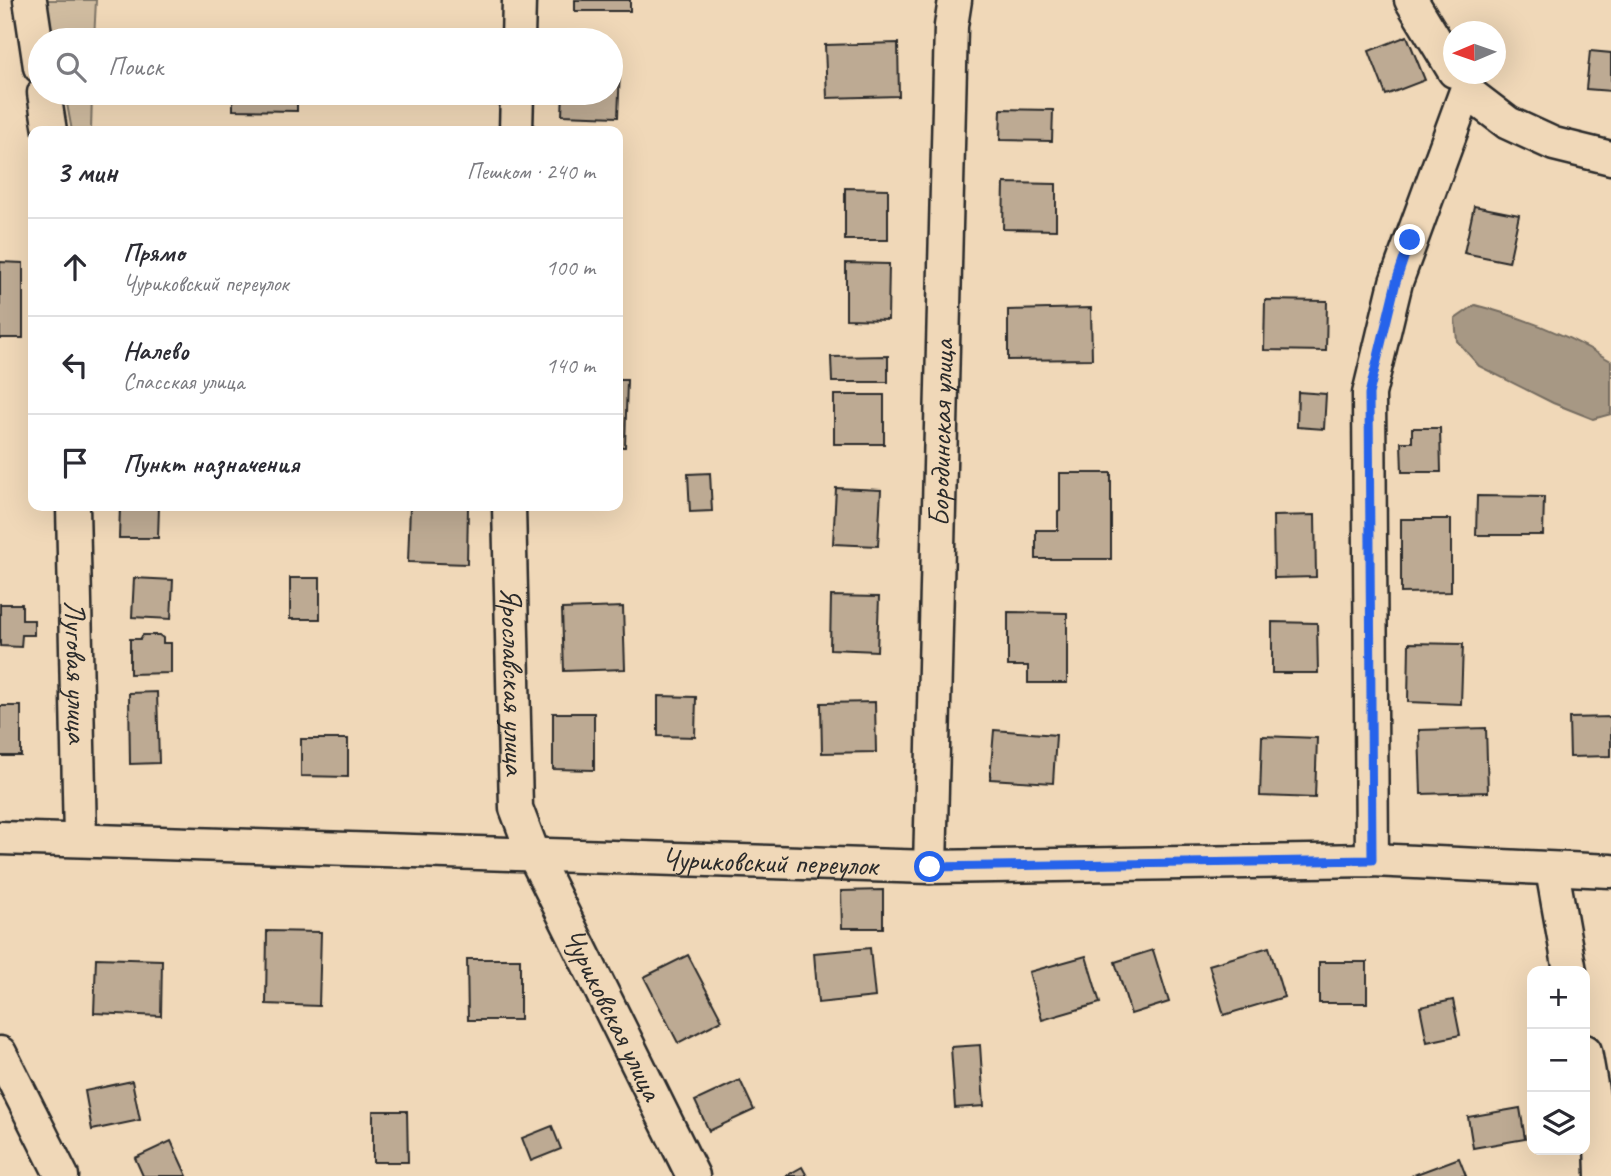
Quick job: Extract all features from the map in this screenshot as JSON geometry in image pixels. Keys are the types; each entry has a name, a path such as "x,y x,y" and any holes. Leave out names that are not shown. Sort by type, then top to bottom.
{"street":[{"path":"30,0 34,28"},
{"path":"518,28 519,0"},
{"name":"Бородинская улица","path":"930,867 951,26 955,0"},
{"path":"1411,0 1443,53"},
{"path":"1372,860 1369,394 1396,282 1456,84"},
{"path":"1465,84 1508,123 1554,144 1611,158"},
{"path":"46,105 49,126"},
{"path":"516,126 517,105"},
{"name":"Луговая улица","path":"73,511 80,839"},
{"name":"Ярославская улица","path":"509,511 516,808 533,853"},
{"name":"Чуриковский переулок","path":"0,838 930,867 1372,860 1611,871"},
{"name":"Чуриковская улица","path":"533,853 693,1176"},
{"path":"1552,870 1569,966"},
{"path":"0,1053 62,1176"},
{"path":"1590,1072 1606,1141 1602,1176"}],"shaded area":[{"path":"46,0 96,0 95,28 52,28"},
{"path":"67,105 92,105 91,126 71,126"},
{"path":"1475,305 1545,328 1611,361 1611,414 1593,419 1553,403 1479,366 1457,341 1455,319"}],"building":[{"path":"575,0 630,0 630,11 575,11"},
{"path":"1407,36 1425,80 1386,95 1369,51"},
{"path":"898,43 899,96 827,98 825,45"},
{"path":"1590,51 1611,53 1611,91 1586,89"},
{"path":"233,105 297,105 297,111 233,110"},
{"path":"562,105 619,105 618,117 562,115"},
{"path":"1001,109 1053,110 1052,141 1000,140"},
{"path":"1004,183 1056,184 1056,230 1003,229"},
{"path":"845,188 888,189 888,240 845,240"},
{"path":"1474,206 1519,215 1509,262 1464,253"},
{"path":"0,262 23,263 23,338 0,338"},
{"path":"846,263 889,264 888,320 846,319"},
{"path":"1265,300 1327,301 1326,351 1264,350"},
{"path":"1091,308 1092,359 1008,360 1008,310"},
{"path":"888,356 888,382 832,382 831,357"},
{"path":"623,380 627,380 625,447"},
{"path":"1298,392 1326,394 1324,429 1297,427"},
{"path":"834,395 884,395 884,444 834,444"},
{"path":"1412,428 1440,428 1441,472 1402,472 1401,442 1412,442"},
{"path":"710,473 712,511 690,512 688,474"},
{"path":"1060,473 1111,473 1111,559 1036,559 1036,530 1058,530"},
{"path":"836,488 881,490 878,546 833,544"},
{"path":"1477,496 1544,497 1543,535 1476,535"},
{"path":"120,511 159,511 158,538 119,538"},
{"path":"410,511 468,511 467,564 408,562"},
{"path":"1315,515 1316,577 1274,578 1273,516"},
{"path":"1401,519 1451,519 1451,592 1401,593"},
{"path":"134,578 173,580 171,619 132,617"},
{"path":"290,578 320,578 320,619 290,619"},
{"path":"831,596 879,597 877,651 830,649"},
{"path":"0,604 22,604 22,620 34,620 34,635 22,635 21,647 0,646"},
{"path":"623,607 625,669 564,671 562,609"},
{"path":"1008,612 1067,613 1067,683 1028,683 1028,666 1008,666"},
{"path":"1272,622 1317,623 1318,673 1272,673"},
{"path":"143,635 159,635 163,638 163,643 171,643 171,673 130,674 130,639 140,639"},
{"path":"1409,643 1463,644 1461,704 1408,702"},
{"path":"157,692 159,763 130,764 129,693"},
{"path":"658,696 696,697 695,737 658,736"},
{"path":"875,702 876,752 822,753 821,703"},
{"path":"0,706 21,706 21,756 0,756"},
{"path":"553,713 594,713 594,770 553,769"},
{"path":"1611,717 1611,756 1570,757 1569,718"},
{"path":"1486,728 1488,792 1421,794 1419,730"},
{"path":"994,730 1056,735 1053,783 990,779"},
{"path":"1262,736 1317,738 1315,798 1260,796"},
{"path":"301,739 348,739 348,777 301,776"},
{"path":"883,890 883,928 842,928 841,891"},
{"path":"267,931 321,932 319,1006 266,1004"},
{"path":"1269,947 1284,997 1224,1015 1209,965"},
{"path":"870,948 875,997 818,1003 814,953"},
{"path":"1153,950 1169,1002 1131,1014 1115,962"},
{"path":"688,955 722,1020 678,1043 644,977"},
{"path":"1086,956 1100,1003 1042,1020 1029,972"},
{"path":"96,958 162,960 161,1016 94,1013"},
{"path":"467,959 520,959 520,1020 468,1020"},
{"path":"1319,962 1367,962 1367,1003 1319,1003"},
{"path":"1453,1000 1460,1035 1427,1042 1420,1007"},
{"path":"980,1045 984,1106 955,1108 951,1047"},
{"path":"740,1080 754,1110 709,1131 695,1101"},
{"path":"132,1081 140,1120 92,1130 85,1091"},
{"path":"1520,1108 1525,1139 1473,1148 1468,1117"},
{"path":"373,1111 407,1111 408,1162 373,1162"},
{"path":"552,1126 561,1149 531,1161 522,1138"},
{"path":"171,1141 187,1176 143,1176 135,1158"},
{"path":"1459,1158 1466,1176 1411,1176"},
{"path":"802,1167 807,1176 786,1176"}],"route":[{"path":"930,867 1372,860 1369,394 1396,282 1410,240"}]}
